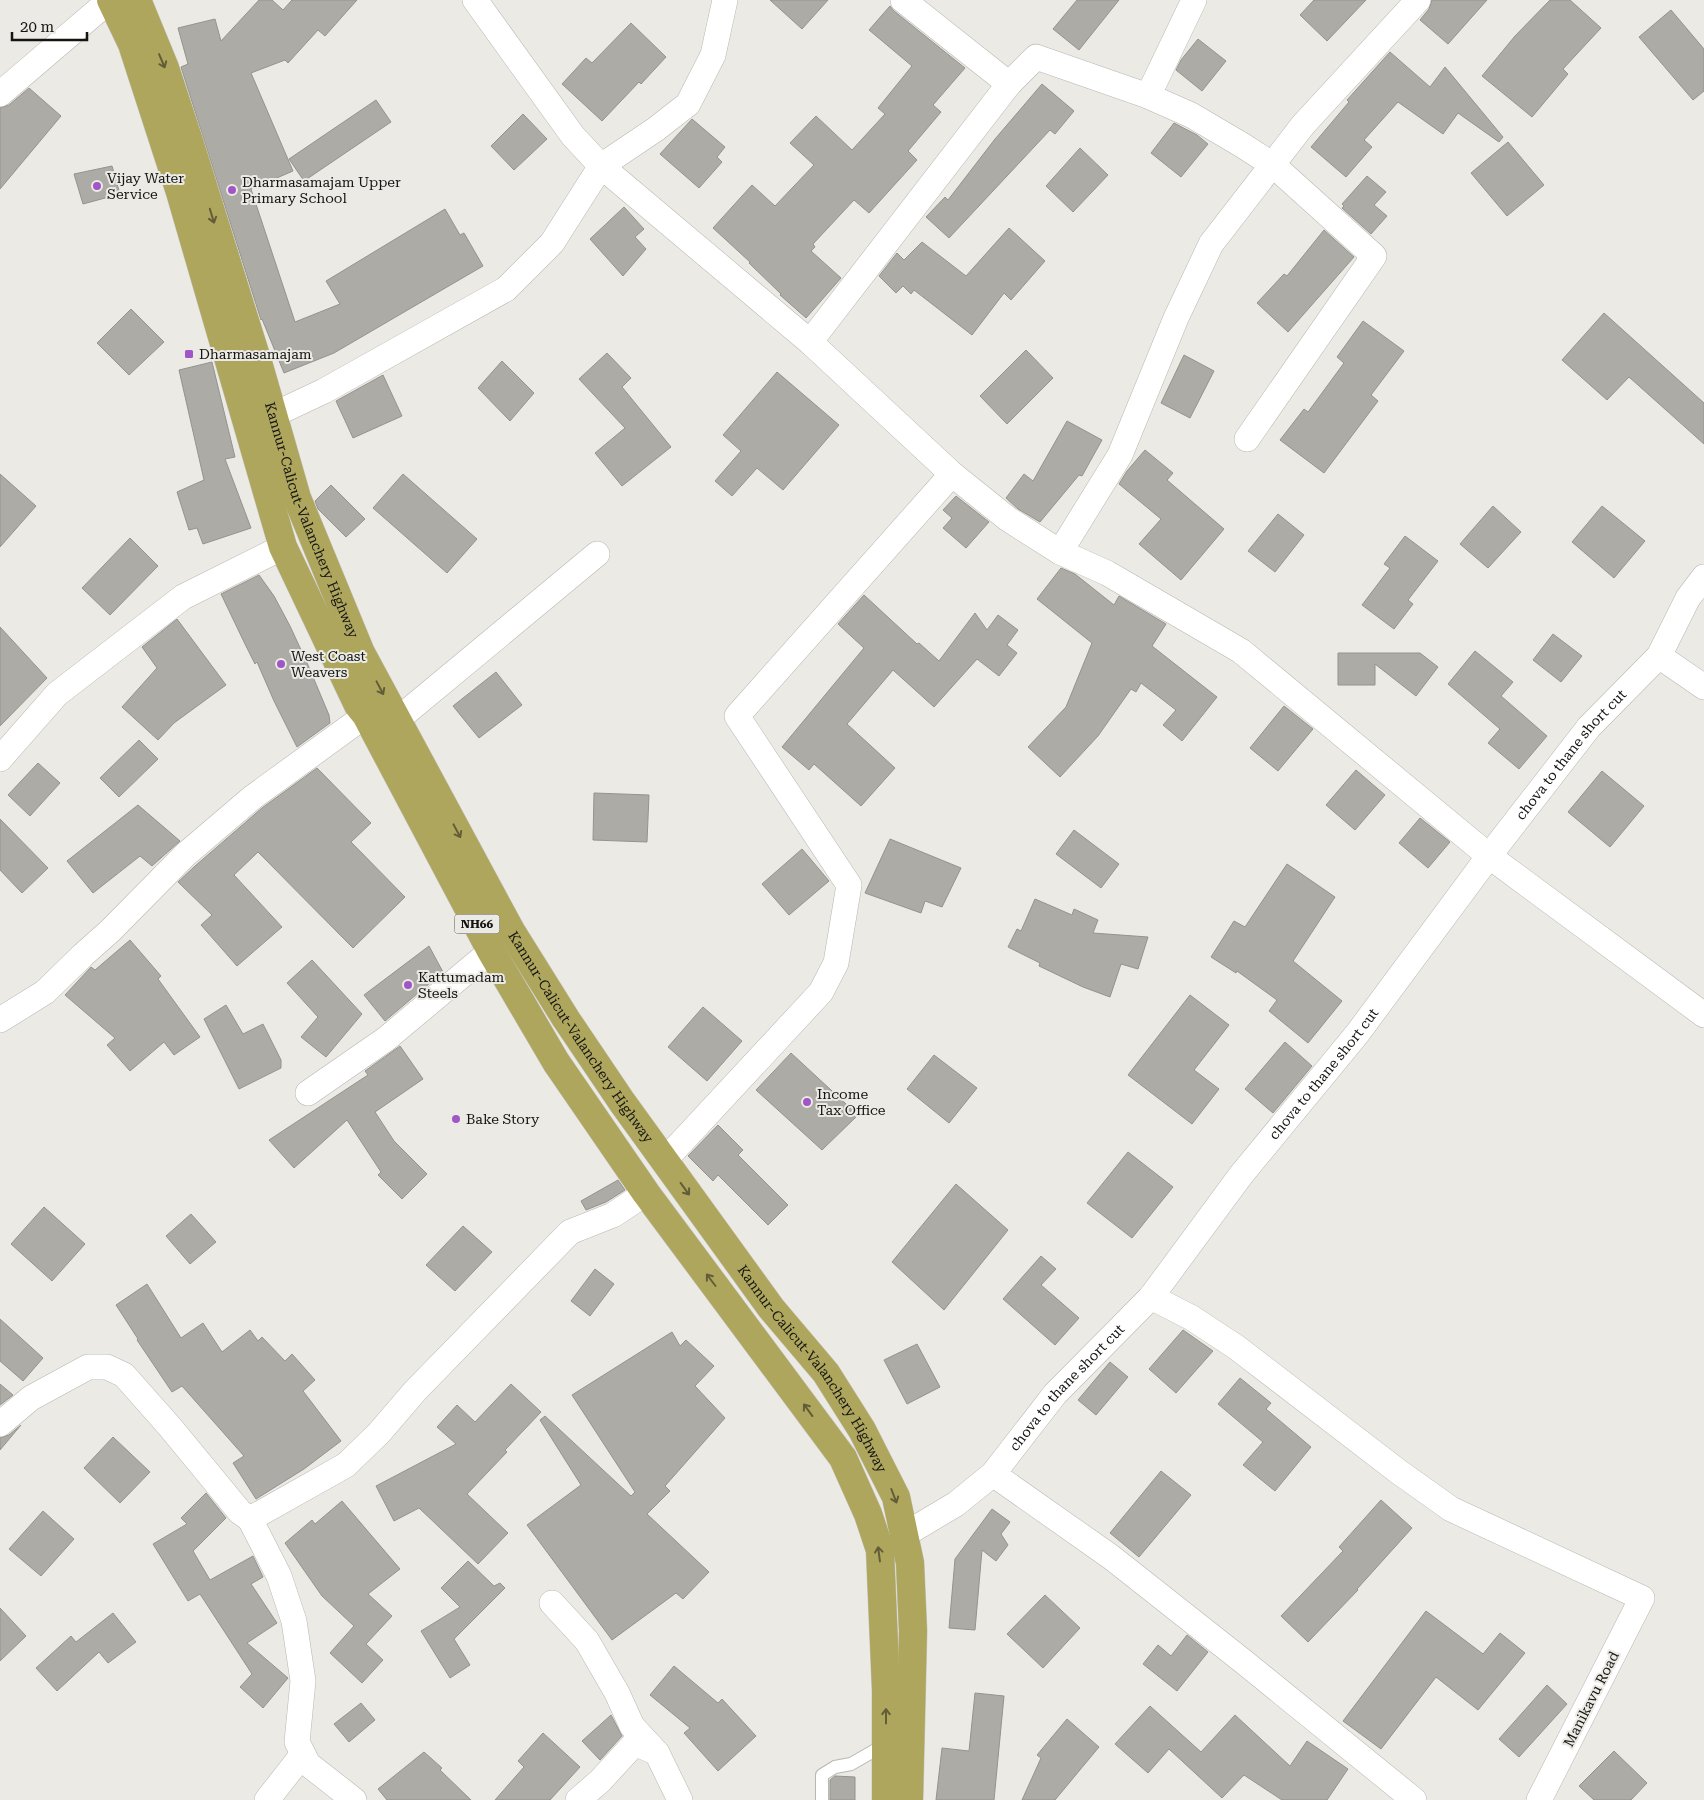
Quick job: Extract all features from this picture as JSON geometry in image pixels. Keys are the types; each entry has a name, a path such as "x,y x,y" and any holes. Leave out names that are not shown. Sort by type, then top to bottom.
{"highway":[{"name":"Kannur-Calicut-Valanchery Highway","path":"110,0 132,44 177,183 283,546 358,705 366,715 491,951 556,1062 646,1193 843,1458 868,1514 880,1550 886,1690 886,1800"},
{"name":"Kannur-Calicut-Valanchery Highway","path":"137,0 165,68 260,366 297,498 361,653 511,932 571,1026 638,1125 771,1308 826,1373 862,1430 896,1497 910,1563 913,1631 910,1800"},
{"path":"247,426 273,415"},
{"path":"611,1143 638,1125"}],"street":[{"path":"0,94 110,0"},
{"path":"475,0 573,136 602,166 810,342 952,474 1008,519 1060,552 1107,573 1241,651 1489,856 1704,1015"},
{"path":"273,415 324,391 506,289 552,243 602,166 656,129 688,104 713,55 726,0"},
{"path":"903,0 1009,84"},
{"path":"1148,96 1194,0"},
{"path":"1060,552 1120,455 1176,318 1211,244 1303,125 1418,0"},
{"path":"810,342 1009,84 1036,57 1148,96 1191,115 1242,145 1273,165 1374,256 1247,439"},
{"path":"664,1161 821,992 836,962 838,953 849,885 737,716 952,474"},
{"path":"0,759 57,694 183,597 283,546"},
{"path":"397,720 597,554"},
{"name":"chova to thane short cut","path":"904,1535 956,1504 993,1474 1054,1394 1152,1296 1241,1175 1357,1034 1489,856 1590,727 1659,656 1688,598 1704,576"},
{"path":"1659,656 1704,687"},
{"path":"0,1020 45,992 111,930 185,855 253,797 366,715"},
{"path":"308,1092 386,1039 491,951"},
{"path":"250,1519 346,1465 379,1433 415,1391 570,1232 613,1215 646,1193"},
{"name":"Manikavu Road","path":"1152,1296 1192,1318 1236,1347 1451,1509 1642,1598 1539,1800"},
{"path":"0,1424 31,1398 88,1367 107,1367 124,1376 170,1427 240,1512 250,1519 279,1576 294,1621 303,1681 297,1742 308,1764 354,1800"},
{"path":"993,1474 1111,1557 1236,1655 1414,1800"},
{"path":"552,1603 587,1641 617,1693 632,1726 657,1753 680,1800"},
{"path":"578,1800 600,1781 635,1744 657,1753"},
{"path":"267,1800 303,1754"}],"lane":[{"path":"822,1800 822,1775 836,1767 850,1764 886,1744"}],"building":[{"path":"259,0 272,0 283,10 292,0 357,0 325,36 318,30 288,63 285,60 251,73 293,171 251,189 295,322 340,304 326,281 445,209 460,235 464,233 483,266 334,353 284,373 261,320 181,67 188,64 178,28 215,19 221,41"},
{"path":"770,0 828,0 802,29"},
{"path":"1077,0 1119,0 1079,50 1053,29"},
{"path":"1314,0 1366,0 1327,41 1300,15"},
{"path":"1432,0 1487,0 1448,44 1420,20 1429,9"},
{"path":"1550,0 1570,0 1601,28 1563,69 1568,74 1532,117 1482,76 1515,36"},
{"path":"890,6 965,68 933,105 941,112 908,151 917,160 869,213 854,200 813,244 815,247 811,251 841,278 806,318 780,295 750,262 713,228 752,185 775,206 814,165 790,143 816,116 852,150 885,114 878,108 912,66 869,30"},
{"path":"1671,10 1704,49 1704,91 1693,100 1639,37"},
{"path":"631,23 666,57 602,121 562,84 586,58 592,63"},
{"path":"1198,39 1226,61 1202,91 1176,70 1181,60"},
{"path":"1390,52 1430,87 1445,67 1503,137 1499,142 1458,113 1443,134 1398,102 1364,140 1372,147 1346,177 1311,147 1349,102 1347,100"},
{"path":"1042,84 1074,111 1055,134 1050,130 949,238 926,217 945,197 948,200 995,139"},
{"path":"29,88 61,116 0,189 0,108 9,105"},
{"path":"376,100 391,122 304,181 289,159"},
{"path":"523,114 547,139 514,170 491,146"},
{"path":"692,119 725,147 717,157 722,162 699,188 660,154"},
{"path":"1174,123 1197,135 1208,144 1181,177 1151,153"},
{"path":"1508,142 1544,185 1507,216 1471,173"},
{"path":"1080,148 1108,175 1073,212 1046,186"},
{"name":"Vijay Water Service","path":"112,166 120,194 83,204 74,174"},
{"path":"1367,176 1386,192 1374,205 1387,216 1371,234 1342,208 1344,206 1342,204"},
{"path":"624,207 644,229 635,237 646,249 623,276 590,239"},
{"path":"1009,228 1045,261 1011,300 1004,293 972,335 914,290 911,294 903,286 896,293 879,276 897,253 904,260 922,242 966,276"},
{"path":"1324,230 1354,257 1288,332 1257,303 1284,274 1287,276"},
{"path":"131,309 164,342 129,375 97,343"},
{"path":"1604,313 1704,403 1704,444 1629,377 1607,400 1562,360"},
{"path":"1363,321 1404,351 1371,395 1378,401 1324,473 1280,440 1304,409 1308,412 1344,363 1337,357"},
{"path":"1026,350 1053,378 1007,424 980,396"},
{"path":"607,353 631,378 622,387 671,447 622,486 595,453 625,428 579,379"},
{"path":"1184,355 1214,371 1190,418 1161,403"},
{"path":"502,361 534,393 510,421 478,388"},
{"path":"212,362 235,457 225,459 251,528 203,544 197,528 189,530 177,492 204,480 179,370"},
{"path":"777,372 839,425 783,490 757,468 732,496 715,481 741,451 723,435"},
{"path":"383,375 402,416 353,438 336,401"},
{"path":"1067,421 1102,440 1082,476 1079,475 1040,522 1018,509 1006,498 1024,474 1033,481"},
{"path":"1145,450 1173,473 1167,480 1224,529 1181,580 1139,544 1161,519 1119,484 1127,471"},
{"path":"0,474 36,506 0,547"},
{"path":"403,474 477,539 447,573 373,508"},
{"path":"331,485 365,519 346,537 318,509 315,501"},
{"path":"956,496 989,522 966,548 943,528 952,518 943,510"},
{"path":"1493,506 1521,532 1488,568 1460,544"},
{"path":"1602,506 1645,541 1614,578 1572,542"},
{"path":"1278,514 1304,535 1275,572 1248,551"},
{"path":"1405,536 1438,561 1408,600 1413,604 1394,629 1362,605 1390,568 1384,564"},
{"path":"130,538 158,566 110,615 82,588"},
{"path":"1061,568 1075,574 1114,605 1119,596 1166,624 1152,646 1217,697 1182,741 1163,725 1176,710 1141,683 1136,692 1131,689 1098,736 1060,777 1028,747 1066,707 1092,643 1037,599"},
{"name":"West Coast Weavers","path":"259,575 274,596 290,626 329,715 330,723 297,747 257,662 255,664 221,594"},
{"path":"864,595 917,644 919,643 939,661 975,613 987,630 998,615 1018,630 1007,645 1017,653 999,676 977,659 934,707 893,670 847,724 895,768 861,806 814,764 809,770 782,747 864,648 838,624"},
{"path":"177,619 226,685 174,723 158,740 122,707 157,668 142,647"},
{"path":"0,627 47,678 0,726"},
{"path":"1553,634 1582,656 1561,682 1533,660"},
{"path":"1475,651 1513,682 1501,696 1547,736 1519,769 1488,743 1500,729 1448,684"},
{"path":"1338,653 1420,653 1438,667 1416,696 1375,664 1375,685 1338,685"},
{"path":"496,672 522,705 479,738 453,706"},
{"path":"1284,706 1313,729 1278,771 1250,748"},
{"path":"139,740 158,759 119,797 100,778"},
{"path":"38,763 60,783 30,816 8,795"},
{"path":"317,768 371,823 351,842 405,897 353,948 258,852 234,875 282,927 237,966 201,925 212,915 178,882 262,808"},
{"path":"1356,770 1385,795 1355,830 1326,805"},
{"path":"1602,771 1644,806 1610,847 1568,812"},
{"path":"594,793 649,795 647,842 593,840"},
{"path":"138,805 180,841 152,866 140,856 93,893 67,861"},
{"path":"1420,818 1450,842 1428,868 1399,843"},
{"path":"0,819 48,868 22,893 0,870"},
{"path":"1074,830 1119,864 1101,888 1056,854"},
{"path":"890,839 961,868 942,907 925,901 921,913 865,893"},
{"path":"802,849 829,881 789,915 762,884"},
{"path":"1287,864 1335,897 1293,961 1342,1001 1308,1043 1269,1011 1277,1000 1237,971 1236,973 1211,957 1234,921 1245,927"},
{"path":"1035,899 1072,915 1074,909 1098,920 1093,933 1148,937 1138,969 1121,964 1110,997 1083,987 1039,966 1040,963 1008,947 1017,929 1021,931"},
{"path":"130,940 161,976 158,979 200,1037 174,1055 164,1042 130,1071 107,1045 115,1038 65,995 91,967 95,970"},
{"name":"Kattumadam Steels","path":"429,946 443,972 385,1021 364,995"},
{"path":"312,960 362,1014 326,1057 301,1037 318,1017 287,983"},
{"path":"1190,995 1229,1025 1194,1070 1219,1089 1192,1124 1128,1075"},
{"path":"226,1005 243,1034 263,1024 281,1060 281,1068 239,1089 204,1019"},
{"path":"703,1007 742,1041 707,1081 668,1047"},
{"path":"1285,1042 1312,1066 1273,1113 1245,1089"},
{"path":"400,1046 423,1079 375,1112 394,1141 427,1174 402,1199 378,1175 381,1172 347,1120 294,1168 269,1140 368,1075 365,1071"},
{"name":"Income Tax Office","path":"791,1053 858,1115 822,1150 756,1090"},
{"path":"934,1055 977,1088 949,1123 907,1089"},
{"path":"718,1125 743,1150 738,1155 788,1205 768,1225 718,1175 713,1181 688,1156"},
{"path":"1128,1152 1173,1187 1132,1238 1087,1203"},
{"path":"618,1180 625,1190 606,1202 586,1210 581,1201"},
{"path":"956,1184 1008,1230 944,1310 892,1262"},
{"path":"44,1207 85,1244 52,1281 11,1244"},
{"path":"191,1214 216,1242 190,1264 166,1236"},
{"path":"463,1226 492,1252 455,1291 426,1265"},
{"path":"1041,1256 1056,1269 1041,1285 1079,1318 1055,1345 1003,1299"},
{"path":"595,1269 614,1284 590,1316 571,1301"},
{"path":"147,1284 181,1338 203,1323 222,1352 250,1330 258,1341 262,1337 285,1361 292,1354 315,1380 303,1391 341,1441 304,1469 256,1499 233,1463 244,1456 182,1386 172,1392 116,1305"},
{"path":"0,1319 43,1358 23,1381 0,1361"},
{"path":"1183,1330 1213,1351 1176,1393 1149,1369"},
{"path":"672,1332 680,1346 686,1340 714,1366 695,1386 725,1418 665,1486 670,1491 647,1514 709,1572 683,1599 676,1593 612,1640 527,1525 581,1485 540,1420 545,1416 631,1496 635,1492 572,1395"},
{"path":"917,1344 940,1387 907,1404 884,1360"},
{"path":"1110,1362 1128,1377 1096,1415 1078,1400"},
{"path":"1240,1378 1271,1403 1266,1409 1311,1447 1275,1491 1243,1465 1263,1442 1218,1404"},
{"path":"0,1384 13,1395 0,1405"},
{"path":"511,1384 541,1412 505,1450 507,1452 467,1494 508,1533 478,1564 419,1508 394,1521 376,1486 456,1444 437,1427 457,1405 475,1422"},
{"path":"21,1425 0,1450 0,1438 9,1435"},
{"path":"113,1437 150,1472 120,1503 84,1468"},
{"path":"1161,1471 1191,1495 1139,1557 1110,1533"},
{"path":"206,1493 226,1518 193,1551 210,1580 253,1556 263,1577 251,1584 277,1623 247,1643 288,1678 263,1708 240,1687 252,1674 200,1594 188,1601 153,1544 187,1524 181,1518"},
{"path":"1381,1500 1412,1528 1358,1590 1308,1642 1281,1616 1343,1551 1339,1547"},
{"path":"342,1501 400,1569 368,1594 392,1616 366,1644 383,1660 362,1683 330,1653 354,1626 322,1596 285,1543 312,1520 315,1524"},
{"path":"992,1509 1010,1522 1001,1534 1008,1545 996,1561 982,1550 975,1630 949,1628 955,1559"},
{"path":"43,1511 74,1539 41,1576 9,1549"},
{"path":"468,1561 494,1586 500,1583 505,1588 454,1639 470,1665 450,1678 421,1631 460,1607 441,1588"},
{"path":"1045,1595 1080,1628 1043,1668 1007,1634"},
{"path":"0,1608 26,1636 0,1661"},
{"path":"1426,1611 1483,1654 1500,1633 1525,1653 1478,1710 1436,1677 1381,1749 1343,1721"},
{"path":"113,1613 136,1642 108,1663 99,1652 57,1691 36,1668 71,1636 76,1642"},
{"path":"1187,1635 1208,1652 1177,1691 1143,1664 1158,1645 1171,1656"},
{"path":"674,1666 718,1703 722,1699 756,1736 718,1771 684,1733 690,1728 650,1695"},
{"path":"1547,1685 1567,1704 1519,1757 1499,1739"},
{"path":"975,1693 1004,1696 994,1800 936,1800 942,1748 969,1751"},
{"path":"361,1703 375,1720 349,1742 334,1724"},
{"path":"1150,1706 1201,1752 1235,1715 1290,1766 1307,1741 1348,1769 1327,1800 1282,1800 1244,1775 1222,1798 1169,1749 1148,1773 1115,1744"},
{"path":"611,1715 622,1736 600,1760 582,1741"},
{"path":"1067,1719 1099,1747 1055,1800 1022,1800 1041,1758 1037,1755"},
{"path":"543,1733 580,1767 550,1800 495,1800 524,1767 518,1761"},
{"path":"1614,1751 1647,1783 1631,1800 1594,1800 1579,1786"},
{"path":"424,1752 442,1768 440,1770 471,1800 387,1800 378,1789"},
{"path":"835,1776 855,1777 855,1800 830,1800 830,1780"}],"place":[{"name":"Vijay Water Service","path":"97,186"},
{"name":"Dharmasamajam Upper Primary School","path":"232,190"},
{"name":"Dharmasamajam","path":"189,354"},
{"name":"West Coast Weavers","path":"281,664"},
{"name":"Kattumadam Steels","path":"408,985"},
{"name":"Income Tax Office","path":"807,1102"},
{"name":"Bake Story","path":"456,1119"}]}
